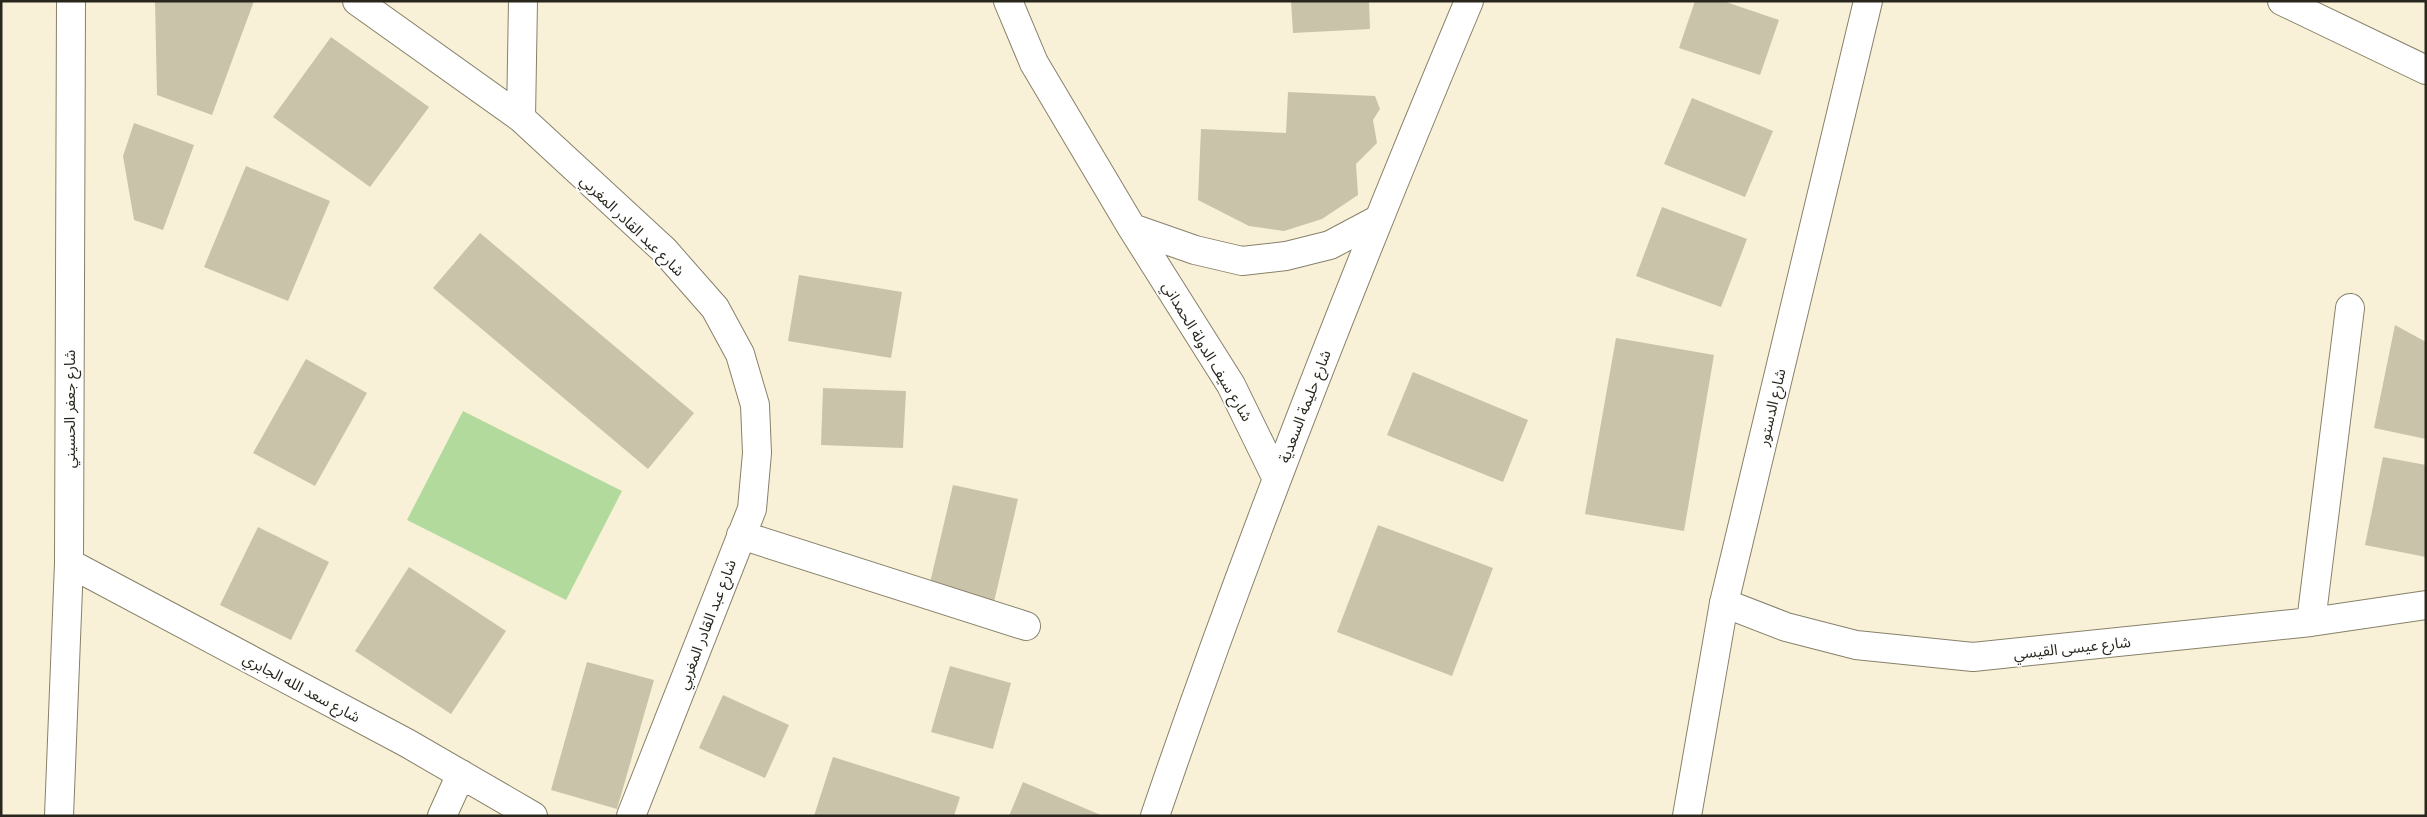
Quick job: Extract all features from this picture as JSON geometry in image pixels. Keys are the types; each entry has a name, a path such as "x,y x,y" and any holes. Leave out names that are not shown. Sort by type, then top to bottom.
{"street":[{"name":"شارع جعفر الحسيني","path":"59,816 69,563 71,1"},
{"name":"شارع عبد القادر المغربي","path":"358,1 521,118 664,250 714,308 740,354 755,405 758,453 752,509 631,816"},
{"path":"521,118 523,1"},
{"name":"شارع سيف الدولة الحمداني","path":"1008,1 1034,63 1132,228 1231,385 1276,477"},
{"name":"شارع حليمة السعدية","path":"1155,816 1276,477 1377,220 1469,1"},
{"name":"شارع الدستور","path":"1687,816 1724,603 1868,1"},
{"path":"2282,1 2426,70"},
{"path":"1132,228 1195,250 1242,260 1286,256 1330,245 1377,220"},
{"path":"2311,622 2350,308"},
{"path":"741,535 1026,626"},
{"name":"شارع سعد الله الجابري","path":"69,563 407,743 533,816"},
{"name":"شارع عيسى القيسي","path":"1724,603 1786,627 1856,645 1973,657 2311,622 2426,605"},
{"path":"442,816 461,774"}],"green space":[{"path":"463,411 622,491 566,600 407,520"}],"building":[{"path":"155,1 254,1 212,115 157,95"},
{"path":"1291,1 1369,1 1370,29 1293,33"},
{"path":"1695,1 1723,1 1779,20 1760,75 1679,48"},
{"path":"331,37 429,107 370,187 273,117"},
{"path":"1288,92 1375,96 1380,109 1373,120 1377,143 1356,164 1358,195 1322,219 1284,231 1249,226 1198,200 1201,129 1286,133"},
{"path":"1692,98 1773,131 1745,197 1664,164"},
{"path":"134,123 194,145 163,230 134,220 123,156"},
{"path":"246,166 330,201 288,301 204,267"},
{"path":"1662,207 1747,239 1721,307 1636,276"},
{"path":"480,233 694,413 648,469 433,288"},
{"path":"799,275 902,292 891,358 788,341"},
{"path":"2395,325 2426,342 2426,439 2374,428"},
{"path":"1616,338 1714,355 1684,531 1585,514"},
{"path":"306,359 367,393 315,486 253,453"},
{"path":"1413,372 1528,420 1503,482 1387,435"},
{"path":"823,388 906,391 903,448 821,445"},
{"path":"2383,457 2426,465 2426,557 2365,545"},
{"path":"953,485 1018,499 994,602 929,587"},
{"path":"1378,525 1493,568 1452,676 1337,632"},
{"path":"258,527 329,562 291,640 220,605"},
{"path":"409,567 506,631 451,714 355,651"},
{"path":"587,662 654,680 617,809 551,790"},
{"path":"950,666 1011,683 993,749 931,732"},
{"path":"723,695 789,725 765,778 699,748"},
{"path":"833,757 960,797 954,816 814,816"},
{"path":"1023,782 1103,816 1009,816"}]}
